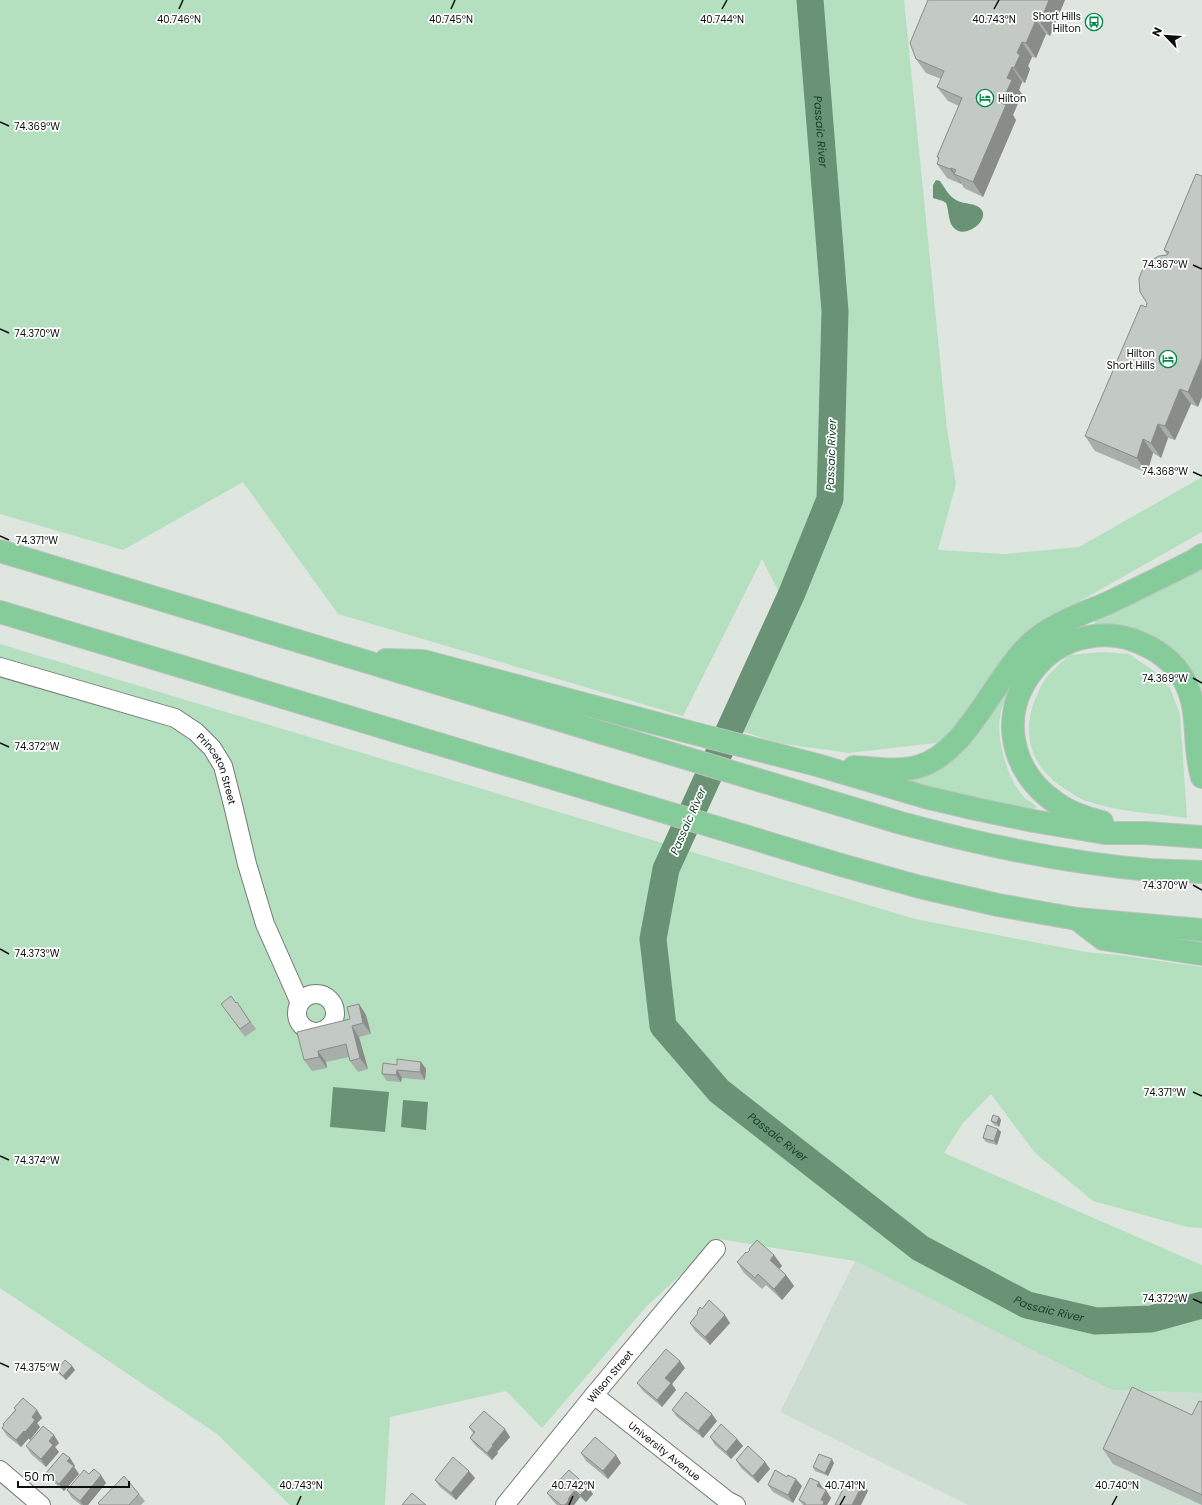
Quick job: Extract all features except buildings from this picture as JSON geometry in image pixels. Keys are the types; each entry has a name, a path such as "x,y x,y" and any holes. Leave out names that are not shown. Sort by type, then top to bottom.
{"highway":[{"path":"0,551 952,837 1042,855 1109,865 1150,870 1197,872"},
{"path":"818,765 894,770 919,766 933,761 944,754 960,737 1013,664 1038,637 1059,625 1124,595 1195,560 1202,555"},
{"path":"0,612 718,828 920,887 998,905 1077,919 1202,930"},
{"path":"1146,833 1088,818 1074,813 1055,803 1035,784 1022,766 1014,744 1014,709 1023,686 1036,666 1045,657 1072,640 1101,635 1124,637 1143,643 1156,651 1171,662 1184,680 1191,696 1196,716 1199,767 1202,777"},
{"path":"361,660 423,661 818,765 925,797 1034,821 1105,833 1146,833 1193,836"},
{"path":"1077,919 1103,939 1202,954"}],"street":[{"name":"Princeton Street","path":"0,667 175,718 196,732 212,748 222,766 247,864 265,924 300,1003"},
{"name":"Wilson Street","path":"505,1505 594,1395 716,1249"},
{"name":"University Avenue","path":"594,1395 730,1504"},
{"path":"0,1470 40,1505"}],"shaded area":[{"path":"0,0 904,0 947,429 956,484 938,550 1005,554 1079,547 1202,477 1202,532 1031,629 1016,641 989,682 944,742 849,753 777,743 742,731 790,614 762,559 683,716 338,614 243,482 123,550 0,514"},
{"path":"936,180 940,181 955,199 981,209 983,214 982,218 975,227 963,232 958,231 953,227 950,222 946,203 933,198 933,185"},
{"path":"1202,566 1202,694 1196,680 1117,626 1094,625 1095,619"},
{"path":"0,644 915,919 1086,952 1119,955 1202,967 1202,1228 1187,1227 1093,1201 1035,1153 991,1094 963,1123 944,1153 1202,1265 1202,1393 1112,1390 855,1261 719,1239 646,1307 542,1428 506,1391 390,1417 385,1505 290,1505 217,1434 0,1288"},
{"path":"1101,652 1129,654 1154,671 1170,688 1180,714 1187,818 1121,810 1083,800 1051,778 1041,766 1034,754 1030,740 1029,726 1031,711 1036,696 1044,681 1069,655"},
{"path":"1003,693 1008,693 1001,711 999,726 1005,760 1009,772 1020,792 1026,799 1036,806 1035,809 966,796 907,780 908,776"},
{"path":"333,1087 389,1092 385,1132 330,1127"},
{"path":"403,1100 428,1102 426,1130 401,1127"},
{"path":"855,1261 1112,1390 1202,1393 1202,1505 968,1505 780,1412"}],"waterway":[{"name":"Passaic River","path":"810,0 835,311 830,499 792,593 666,869 653,939 663,1026 719,1091 920,1248 1027,1305 1096,1321 1151,1319 1202,1305"}],"place":[{"name":"Short Hills Hilton","path":"1094,22"},
{"name":"Hilton","path":"985,98"},
{"name":"Hilton Short Hills","path":"1168,359"}]}
